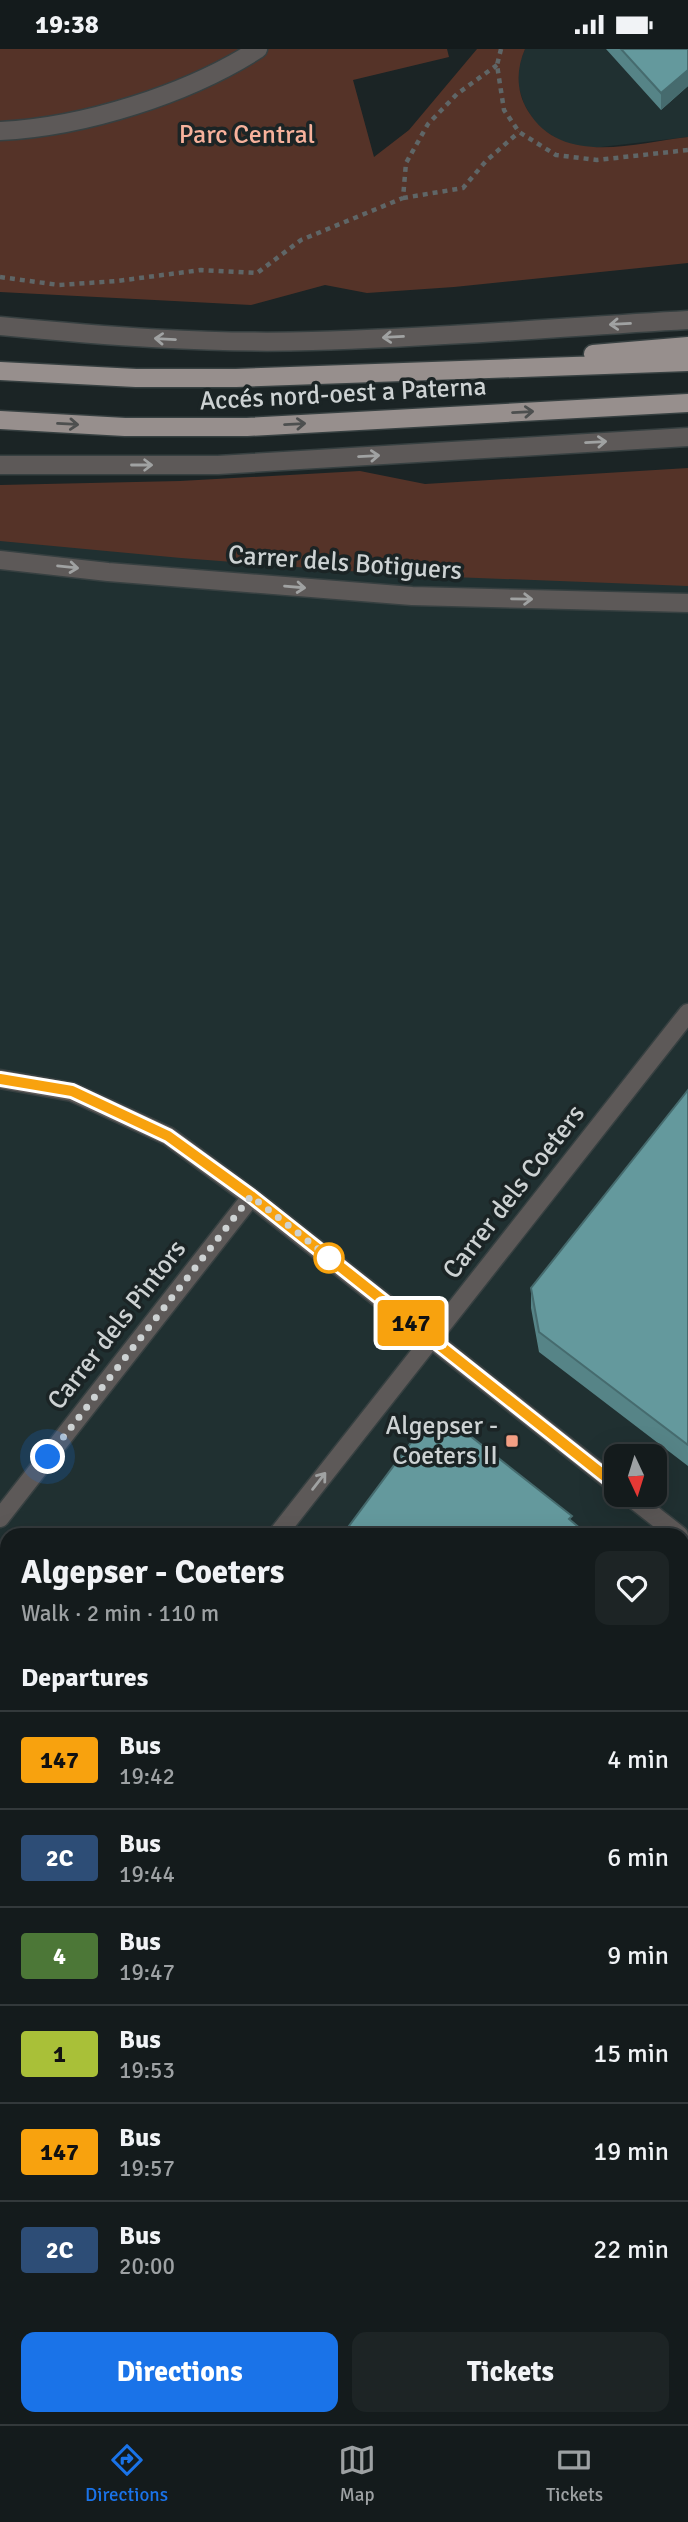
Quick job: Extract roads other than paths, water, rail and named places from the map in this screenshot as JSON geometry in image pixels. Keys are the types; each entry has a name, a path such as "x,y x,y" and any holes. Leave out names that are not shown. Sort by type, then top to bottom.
{"main road":[{"path":"356,373 688,346"},
{"name":"Accés nord-oest a Paterna","path":"0,371 136,378 236,378 688,362"},
{"name":"Accés nord-oest a Paterna","path":"0,420 125,427 247,427 688,403"}],"street":[{"path":"0,131 20,130 102,115 181,89 258,49"},
{"path":"0,326 79,334 209,341 313,341 688,320"},
{"path":"0,465 218,465 688,437"},
{"name":"Carrer dels Botiguers","path":"0,560 108,572 412,596 688,603"},
{"name":"Carrer dels Coeters","path":"283,1528 688,1013"},
{"path":"0,1080 72,1091 168,1136 251,1196 604,1475"},
{"name":"Carrer dels Pintors","path":"0,1518 251,1196"},
{"path":"644,1507 671,1528"}],"place":[{"name":"Algepser - Coeters II","path":"512,1441"}],"park label":[{"name":"Parc Central","path":"247,135"}]}
